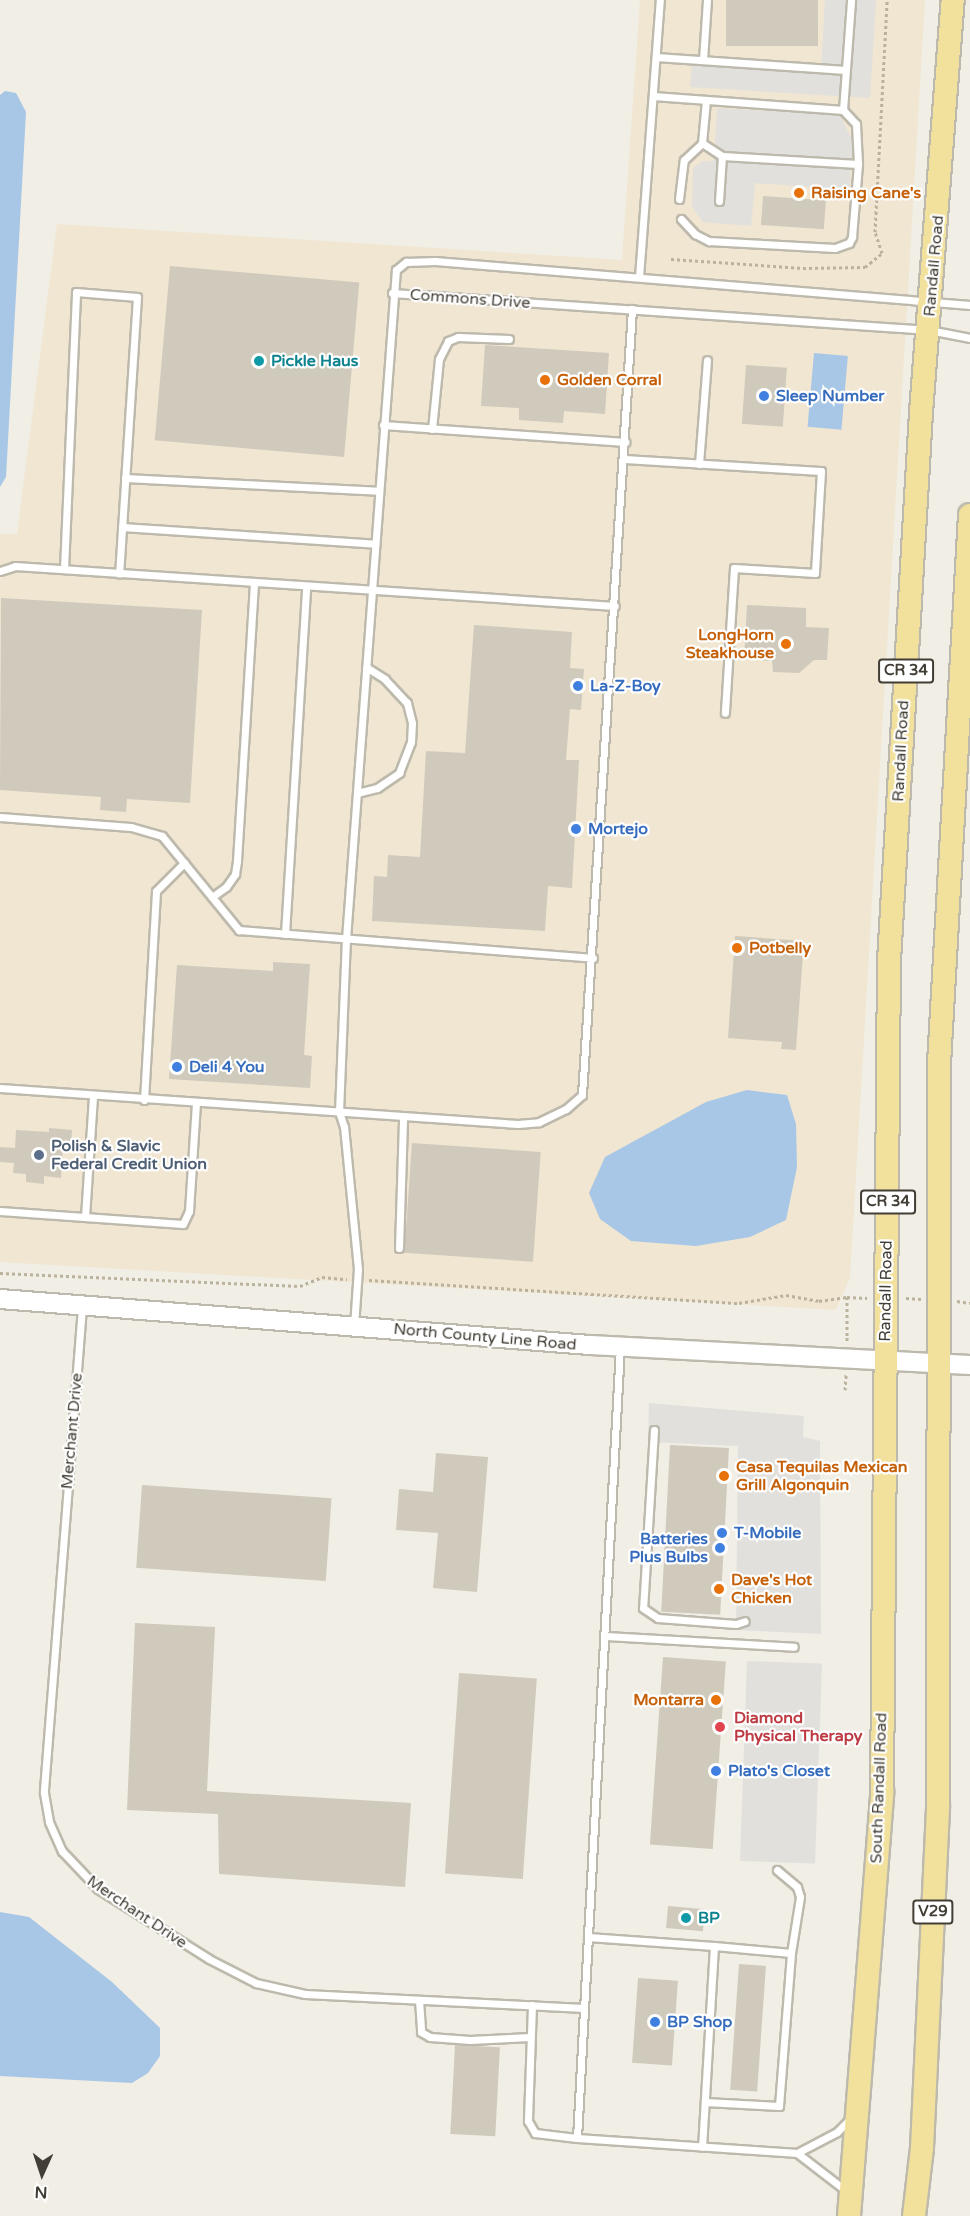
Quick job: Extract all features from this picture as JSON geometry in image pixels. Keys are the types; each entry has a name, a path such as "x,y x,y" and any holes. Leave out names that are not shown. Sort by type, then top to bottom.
{"main road":[{"name":"Randall Road","path":"885,1360 889,961 928,330 933,299 953,0"},
{"name":"CR 34","path":"939,1362 939,1064 970,515"},
{"name":"South Randall Road","path":"850,2205 882,1792 885,1360"},
{"name":"V29","path":"915,2216 922,2148 938,1805 939,1362"}],"street":[{"name":"North County Line Road","path":"0,1299 620,1347 970,1365"}],"lane":[{"path":"639,277 660,0"},
{"path":"703,60 707,0"},
{"path":"843,110 851,0"},
{"path":"656,57 846,70"},
{"path":"653,96 843,110 856,124 858,164 852,237 849,243 835,248 709,241 695,234 681,219"},
{"path":"679,199 684,160 702,143 706,100"},
{"path":"702,143 722,156 858,164"},
{"path":"719,201 722,156"},
{"name":"Commons Drive","path":"970,304 933,299 413,260 396,270 392,294 928,330 970,338"},
{"path":"64,569 76,292 137,297 119,573"},
{"path":"354,1326 358,1279 344,1127 339,1112 346,939 392,294"},
{"path":"0,1088 196,1104 518,1124 539,1122 566,1109 582,1095 585,1081 593,958 632,309"},
{"path":"432,429 439,359 448,341 458,337 509,339"},
{"path":"699,464 708,360"},
{"path":"383,425 625,442"},
{"path":"624,459 821,471 815,573 734,568 725,713"},
{"path":"125,478 378,491"},
{"path":"122,527 375,544"},
{"path":"0,571 15,566 372,592 615,606"},
{"path":"212,897 226,887 235,874 237,861 254,583"},
{"path":"285,934 306,587"},
{"path":"357,793 377,788 399,773 411,742 412,723 407,703 385,680 366,667"},
{"path":"0,817 131,827 162,836 239,930 593,958"},
{"path":"144,1100 156,891 184,863"},
{"path":"85,1217 93,1095"},
{"path":"0,1211 183,1224 189,1210 196,1104"},
{"path":"399,1248 403,1118"},
{"name":"Merchant Drive","path":"82,1305 44,1793 49,1821 62,1851 98,1888 209,1959 256,1983 305,1994 584,2008"},
{"path":"577,2139 620,1347"},
{"path":"654,1430 643,1608 658,1618 736,1624 745,1621"},
{"path":"606,1636 794,1647"},
{"path":"705,2102 779,2106 791,1953 800,1897 797,1887 777,1870"},
{"path":"588,1937 791,1953"},
{"path":"702,2147 714,1946"},
{"path":"419,2000 421,2032 430,2037 471,2040 530,2037"},
{"path":"532,2006 528,2121 535,2133 577,2139 797,2153 815,2163 850,2205"},
{"path":"797,2153 837,2132 858,2111"}],"path":[{"path":"671,259 803,268 865,267 882,253 875,232 887,0"},
{"path":"0,1273 300,1286 322,1277 739,1303 786,1295 819,1301 848,1297"}],"shaded area":[{"path":"640,0 925,0 850,1277 836,1310 0,1262 0,534 17,534 57,224 622,260"},
{"path":"825,0 876,0 870,98 690,87 692,63 821,70"},
{"path":"717,108 840,115 853,142 849,190 755,183 751,226 703,222 692,207 693,168 703,161 714,161"},
{"path":"649,1403 804,1416 803,1437 820,1441 821,1634 736,1630 738,1446 648,1442"},
{"path":"747,1661 822,1664 815,1863 740,1861"}],"water":[{"path":"5,91 16,93 26,112 6,477 0,487 0,95"},
{"path":"814,353 848,356 841,430 808,427"},
{"path":"747,1090 787,1095 796,1124 797,1167 786,1220 750,1237 696,1246 631,1241 600,1219 589,1193 605,1157 706,1102"},
{"path":"0,1912 29,1917 112,1982 160,2028 160,2056 148,2073 132,2083 0,2076"}],"building":[{"path":"726,0 818,0 818,46 726,46"},
{"path":"763,196 826,200 824,229 761,225"},
{"name":"Pickle Haus","path":"170,266 359,283 344,457 155,440"},
{"name":"Golden Corral","path":"485,345 609,353 605,414 564,411 563,423 519,420 519,408 481,406"},
{"name":"Sleep Number","path":"746,365 787,368 783,427 742,424"},
{"path":"1,598 202,610 190,803 127,799 126,812 100,810 101,797 0,790"},
{"name":"LongHorn Steakhouse","path":"747,605 806,608 806,627 829,628 827,660 814,660 799,673 773,672 772,661 744,659"},
{"path":"474,625 572,632 570,668 584,669 581,710 570,709 566,760 579,760 572,888 548,886 545,931 372,921 374,876 387,877 388,855 420,857 426,751 465,753"},
{"path":"735,936 804,941 796,1050 781,1049 782,1042 728,1038"},
{"path":"273,962 310,964 304,1055 312,1056 310,1088 169,1079 177,965 273,971"},
{"name":"Polish & Slavic Federal Credit Union","path":"49,1128 72,1130 71,1146 63,1146 61,1178 44,1176 44,1184 26,1182 26,1174 13,1173 14,1163 0,1162 0,1147 15,1148 16,1130 49,1132"},
{"path":"412,1143 541,1152 533,1262 404,1253"},
{"path":"670,1445 729,1448 720,1615 661,1612"},
{"path":"436,1453 488,1457 477,1592 433,1588 438,1533 396,1530 399,1489 433,1492"},
{"path":"142,1485 332,1498 326,1581 136,1568"},
{"path":"135,1623 215,1627 207,1791 411,1803 405,1887 219,1874 218,1814 127,1810"},
{"path":"663,1657 726,1661 713,1849 650,1845"},
{"path":"459,1673 537,1678 523,1879 445,1874"},
{"name":"BP","path":"668,1906 705,1909 703,1931 666,1928"},
{"name":"BP","path":"739,1964 766,1966 757,2092 730,2090"},
{"name":"BP Shop","path":"638,1978 678,1981 672,2066 632,2063"},
{"path":"455,2045 500,2047 495,2136 450,2134"}],"place":[{"name":"Raising Cane's","path":"799,193"},
{"name":"Pickle Haus","path":"259,361"},
{"name":"Golden Corral","path":"545,380"},
{"name":"Sleep Number","path":"764,396"},
{"name":"LongHorn Steakhouse","path":"786,644"},
{"name":"La-Z-Boy","path":"578,686"},
{"name":"Mortejo","path":"576,829"},
{"name":"Potbelly","path":"737,948"},
{"name":"Deli 4 You","path":"177,1067"},
{"name":"Polish & Slavic Federal Credit Union","path":"39,1155"},
{"name":"Casa Tequilas Mexican Grill Algonquin","path":"724,1476"},
{"name":"T-Mobile","path":"722,1533"},
{"name":"Batteries Plus Bulbs","path":"720,1548"},
{"name":"Dave's Hot Chicken","path":"719,1589"},
{"name":"Montarra","path":"716,1700"},
{"name":"Diamond Physical Therapy","path":"720,1727"},
{"name":"Plato's Closet","path":"716,1771"},
{"name":"BP","path":"686,1918"},
{"name":"BP Shop","path":"655,2022"}]}
